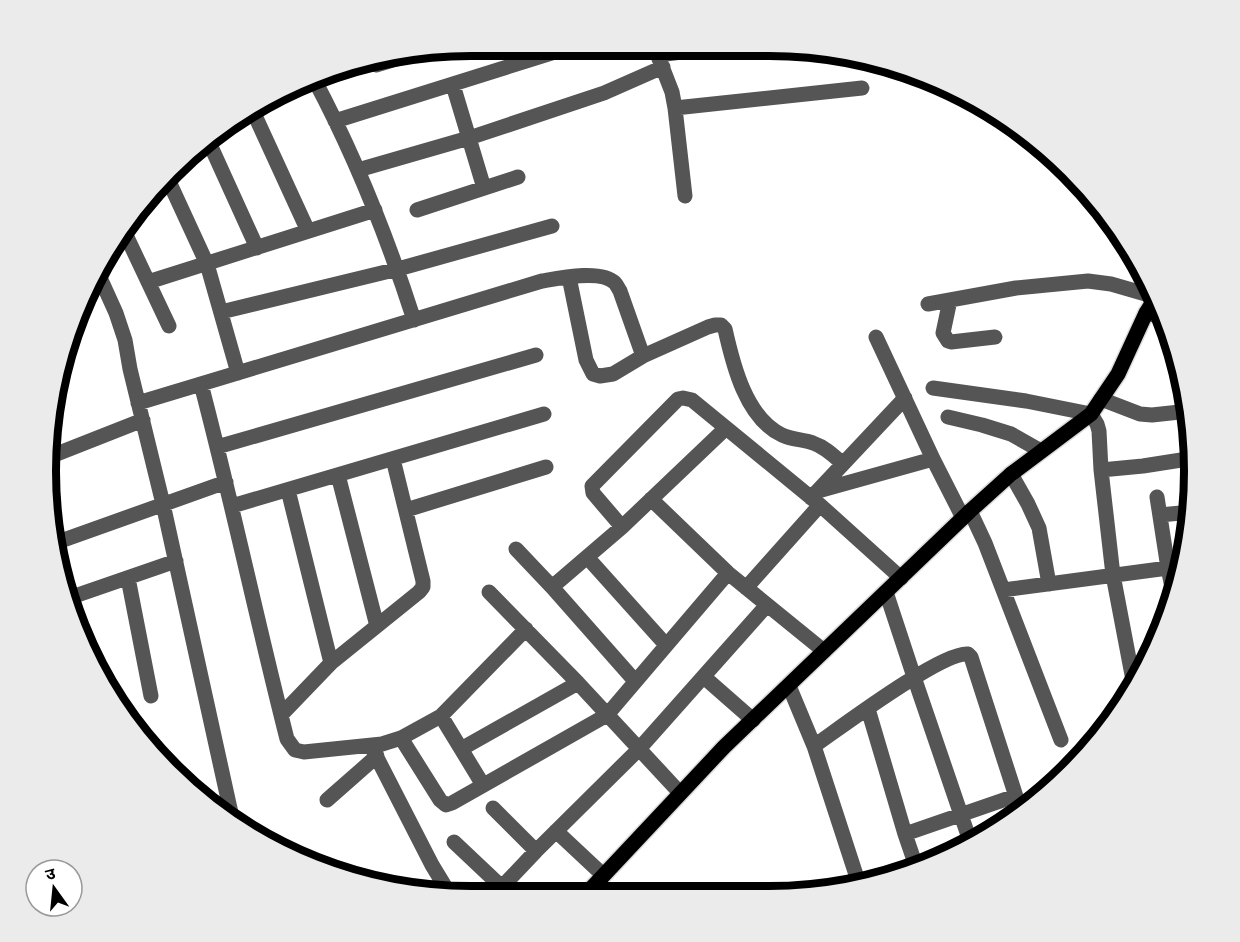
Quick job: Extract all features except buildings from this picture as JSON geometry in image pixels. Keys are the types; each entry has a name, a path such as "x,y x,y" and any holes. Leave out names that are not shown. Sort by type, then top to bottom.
{"main road":[{"path":"593,886 724,747 966,515 1011,474 1091,414 1118,374 1150,306"}],"street":[{"path":"335,121 453,85 530,56"},
{"path":"358,170 469,138 604,93 658,56 672,92 685,196"},
{"path":"317,85 375,210 398,269 414,320"},
{"path":"453,85 484,188"},
{"path":"675,108 861,88"},
{"path":"255,116 308,231"},
{"path":"211,147 257,248"},
{"path":"417,210 518,177"},
{"path":"170,184 207,264 238,373"},
{"path":"148,282 375,210"},
{"path":"221,312 398,269 552,226"},
{"path":"128,238 169,326"},
{"path":"138,403 542,281 569,277 594,276 607,278 615,283 620,291 643,356"},
{"path":"569,277 586,360 593,374 600,376 613,374 643,356 708,327 721,325 725,329 735,368 752,405 761,418 771,429 785,437 824,447 843,464"},
{"path":"101,281 122,331 164,504 229,809"},
{"path":"928,304 1016,288 1088,281 1112,284 1145,294"},
{"path":"950,300 943,333 948,341 995,337"},
{"path":"1146,313 1154,315"},
{"path":"876,337 933,459 985,543 1061,740"},
{"path":"217,447 536,355"},
{"path":"201,384 287,739 295,750 303,752 350,747 374,751"},
{"path":"933,388 1026,401 1091,414 1097,424 1101,443 1101,470 1113,575 1131,675"},
{"path":"746,588 843,464 905,398"},
{"path":"622,527 594,493 591,486 678,399 692,399 816,498 901,578"},
{"path":"1101,399 1140,414 1180,412"},
{"path":"232,506 544,414"},
{"path":"948,417 1011,434 1041,451"},
{"path":"56,454 143,420"},
{"path":"552,587 622,527 726,428"},
{"path":"281,715 331,663 423,587 393,459"},
{"path":"816,498 933,459"},
{"path":"1101,470 1184,459"},
{"path":"406,510 546,467"},
{"path":"1011,474 1038,528 1049,584"},
{"path":"338,475 377,626"},
{"path":"61,541 226,482"},
{"path":"288,490 331,663"},
{"path":"1157,497 1174,564"},
{"path":"651,499 728,573 824,651"},
{"path":"1160,515 1182,513"},
{"path":"516,549 635,681"},
{"path":"587,557 666,645"},
{"path":"75,596 176,561"},
{"path":"1003,590 1173,567"},
{"path":"401,738 443,803 452,803 607,715 728,573"},
{"path":"128,578 151,696"},
{"path":"489,592 578,683 680,794"},
{"path":"886,592 968,836"},
{"path":"508,886 536,851 639,749 767,605"},
{"path":"327,800 382,744 401,738 441,716 526,629"},
{"path":"814,746 914,677 959,654 968,654 971,657 1018,804"},
{"path":"704,676 753,720"},
{"path":"461,749 578,683"},
{"path":"789,686 814,746 857,877"},
{"path":"868,709 914,860"},
{"path":"441,716 483,785"},
{"path":"374,751 445,886"},
{"path":"905,834 1015,796"},
{"path":"494,808 536,851"},
{"path":"556,831 603,875"},
{"path":"454,842 501,886"}]}
